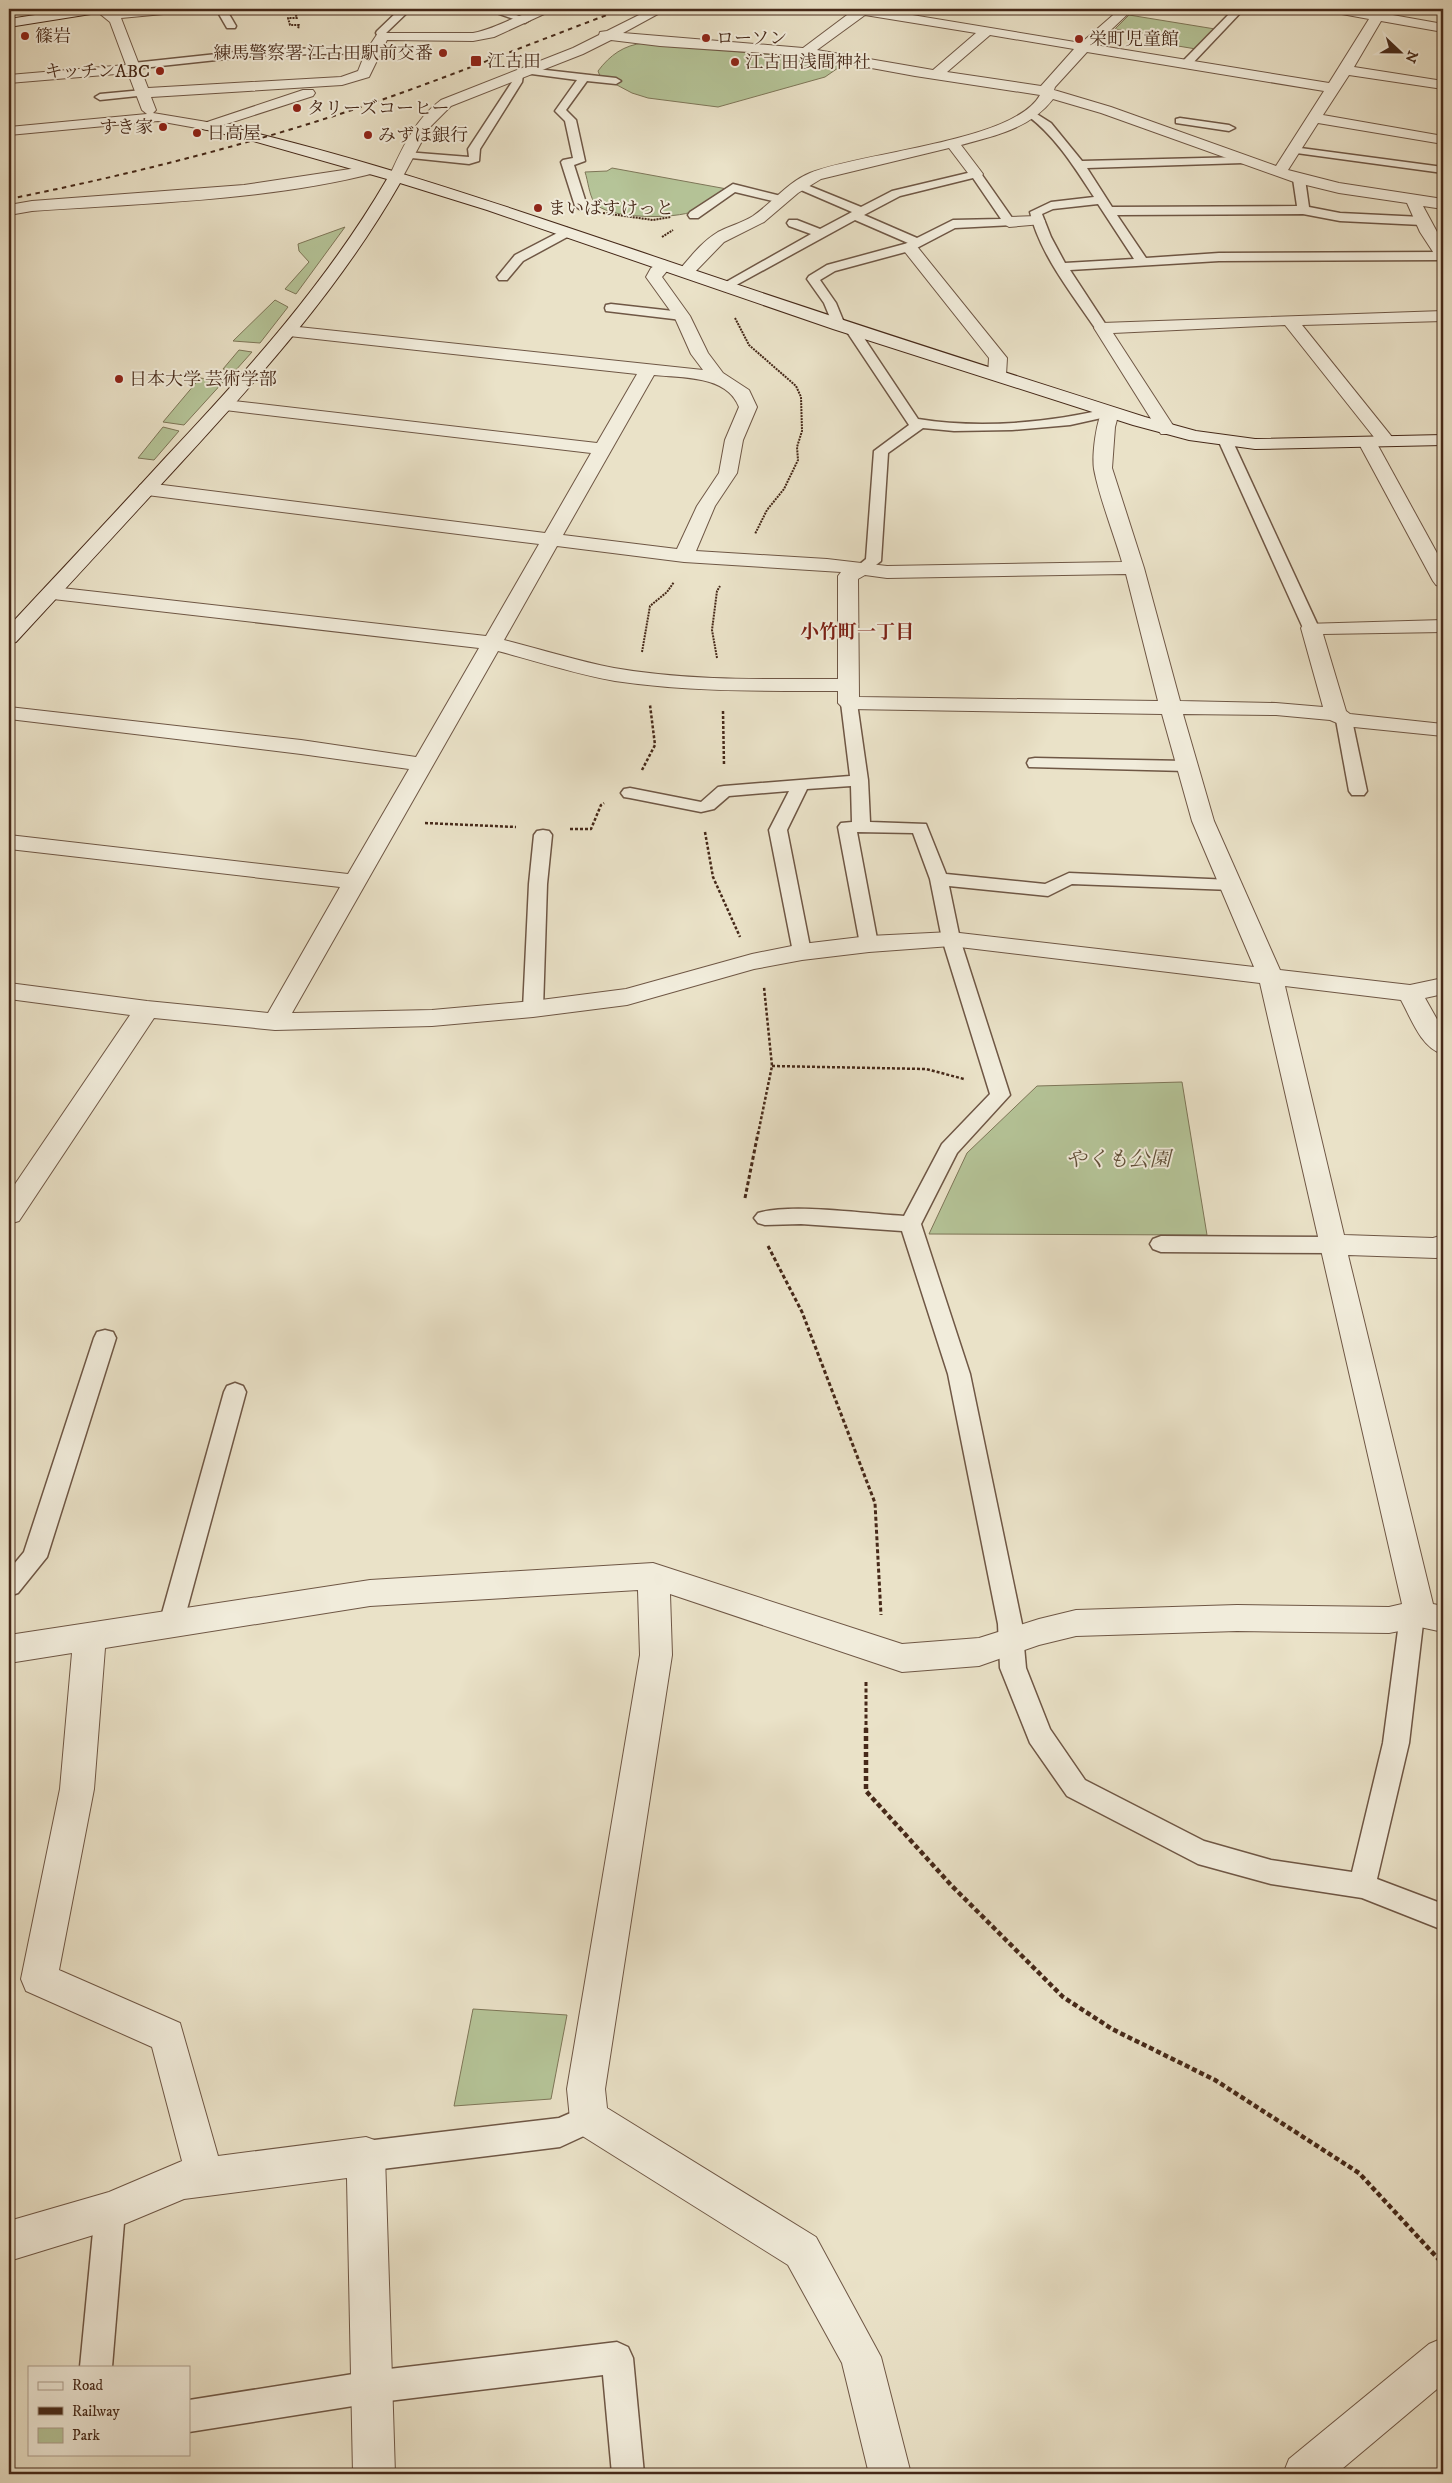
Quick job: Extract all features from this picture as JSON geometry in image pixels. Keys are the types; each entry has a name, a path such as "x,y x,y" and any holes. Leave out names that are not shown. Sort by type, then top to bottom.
{"street":[{"path":"9,23 102,11 174,9"},
{"path":"208,126 364,74 383,36 473,37 489,34 549,9"},
{"path":"9,638 53,593 225,405 289,331 366,230 406,156 434,111 446,103 578,51 605,35 661,9"},
{"path":"806,52 860,9 1332,88"},
{"path":"686,272 706,248 723,236 758,220 798,185 815,177 850,166 952,143 1012,124 1032,114 1048,97 1048,86 1084,47 1124,9"},
{"path":"1336,9 1382,12 1443,28"},
{"path":"102,11 116,20 150,112 158,118"},
{"path":"1279,172 1382,12"},
{"path":"964,27 976,18"},
{"path":"936,75 987,31"},
{"path":"605,35 660,42 806,52 1047,92 1299,179 1339,188 1443,204"},
{"path":"9,79 134,67"},
{"path":"1345,70 1443,85"},
{"path":"143,93 342,81"},
{"path":"9,130 158,118 253,136 396,177 567,232 845,327 1167,430 1226,442 1283,445 1443,440"},
{"path":"1313,118 1443,140"},
{"path":"952,143 976,174"},
{"path":"9,210 32,206 191,196 294,183 370,170"},
{"path":"1413,200 1422,221 1442,253"},
{"path":"1009,222 1037,221"},
{"path":"914,245 998,358 997,376"},
{"path":"664,265 654,277 682,316 700,354 717,377 743,394 748,407 734,440 728,473 706,506 688,557"},
{"path":"1102,328 1443,316"},
{"path":"1290,320 1387,442"},
{"path":"1102,328 1167,430"},
{"path":"289,331 717,377"},
{"path":"275,1022 490,643 648,370"},
{"path":"225,405 603,449"},
{"path":"9,1649 370,1593 653,1576 902,1658 979,1652 1039,1632 1076,1623 1237,1618 1389,1620 1425,1616 1332,1245 1271,977 1203,821 1186,766 1134,568 1103,468 1106,427 1110,412"},
{"path":"1367,442 1443,581"},
{"path":"147,489 688,557 887,572 1134,568"},
{"path":"849,694 848,576 862,569"},
{"path":"53,593 490,643 589,668 646,679 849,694 1276,708 1443,730"},
{"path":"1340,717 1312,628 1443,626"},
{"path":"9,713 301,747 422,764"},
{"path":"9,842 354,882"},
{"path":"9,992 275,1022 432,1018 533,1009 626,997 752,962 802,952 869,944 952,939 1410,993 1443,986"},
{"path":"1410,993 1429,1029 1443,1046"},
{"path":"9,1214 147,1009"},
{"path":"1332,1245 1436,1248 1443,1245"},
{"path":"653,1576 656,1655 586,2089 589,2119 802,2251 861,2357 890,2474"},
{"path":"90,1637 77,1789 39,1979 167,2036 205,2177"},
{"path":"9,2241 110,2211 183,2180 366,2156 374,2474"},
{"path":"1304,2474 1443,2358"}],"lane":[{"path":"221,9 231,26"},
{"path":"383,36 381,33 406,9"},
{"path":"490,9 525,20"},
{"path":"1186,64 1239,9"},
{"path":"134,67 264,52 374,51"},
{"path":"406,156 469,161 475,159 474,149 484,138 523,73 616,81"},
{"path":"581,206 567,162 579,161 570,120 560,111 584,77"},
{"path":"100,97 143,93"},
{"path":"1171,134 1190,107"},
{"path":"1032,114 1047,124 1079,165 1142,262"},
{"path":"1180,121 1229,128"},
{"path":"1293,150 1443,170"},
{"path":"1079,165 1243,160"},
{"path":"725,286 896,193 976,174 1009,222"},
{"path":"1299,179 1302,210"},
{"path":"798,185 858,214 914,245"},
{"path":"694,215 733,188 781,199"},
{"path":"1102,328 1062,267 1037,221 1036,212 1051,206 1104,205 1302,210 1340,217 1422,221"},
{"path":"1009,222 953,224 914,245 831,268 813,279 913,422 927,426 1007,426 1094,418 1110,412"},
{"path":"793,223 821,234"},
{"path":"504,277 519,258 567,232"},
{"path":"1062,267 1219,257 1442,253"},
{"path":"611,308 682,316"},
{"path":"862,569 872,561 881,451 920,424"},
{"path":"1226,442 1312,628"},
{"path":"849,694 859,780 861,827"},
{"path":"1340,717 1358,791"},
{"path":"1035,763 1186,766"},
{"path":"630,793 701,807 708,805 724,791 859,780"},
{"path":"801,785 778,830 802,952"},
{"path":"869,944 847,827 920,828 939,879 952,939 1000,1095 949,1149 910,1224 959,1374 1010,1624 1013,1668 1039,1734 1076,1788 1198,1852 1271,1872 1362,1886 1443,1917"},
{"path":"533,1009 538,884 543,834"},
{"path":"939,879 1048,890 1069,878 1232,885"},
{"path":"759,1220 801,1217 910,1224"},
{"path":"1161,1244 1332,1245"},
{"path":"9,1586 36,1557 105,1338"},
{"path":"171,1624 235,1392"},
{"path":"1362,1886 1425,1616"},
{"path":"366,2156 560,2132 589,2119"},
{"path":"96,2366 110,2211"},
{"path":"190,2416 372,2387 617,2358 628,2474"}],"path":[{"path":"294,9 297,18 288,18 290,25 299,25"},
{"path":"581,206 612,215 653,220 694,215"},
{"path":"636,256 694,215"},
{"path":"638,776 655,745 642,648 650,606 667,592 688,557"},
{"path":"563,828 592,829 601,805 609,800"},
{"path":"701,807 713,877 764,986 772,1066 744,1199 759,1220 802,1312 875,1503 874,1648 866,1791 951,1885 1063,1997 1112,2029 1215,2080 1359,2173 1443,2264"},
{"path":"389,822 524,827"},
{"path":"772,1066 926,1069 966,1079 994,1077"}],"green space":[{"path":"1129,15 1215,29 1196,49 1166,44 1171,38 1115,29"},
{"path":"644,43 820,59 837,63 838,68 825,77 718,107 648,98 632,93 600,76 598,71 607,60 630,46"},
{"path":"612,168 727,189 698,209 685,214 673,216 626,215 601,208 594,202 591,195 585,172 607,171"},
{"path":"345,227 296,294 285,289 309,262 299,251 298,244"},
{"path":"275,300 288,307 260,343 233,341"},
{"path":"239,350 252,352 235,371 223,369"},
{"path":"200,378 224,381 184,425 163,422"},
{"path":"163,427 179,431 154,460 138,458"},
{"name":"やくも公園","path":"1182,1082 1207,1235 929,1234 967,1153 1037,1086"},
{"path":"473,2009 567,2015 551,2099 454,2106"}],"railway":[{"path":"9,199 94,181 263,138 416,88 623,9"}],"place":[{"name":"篠岩","path":"25,36"},
{"name":"ローソン","path":"706,38"},
{"name":"栄町児童館","path":"1079,39"},
{"name":"練馬警察署 江古田駅前交番","path":"443,53"},
{"name":"江古田","path":"476,61"},
{"name":"江古田浅間神社","path":"735,62"},
{"name":"キッチンABC","path":"160,71"},
{"name":"タリーズコーヒー","path":"297,108"},
{"name":"すき家","path":"163,127"},
{"name":"日高屋","path":"197,133"},
{"name":"みずほ銀行","path":"368,135"},
{"name":"まいばすけっと","path":"538,208"},
{"name":"日本大学 芸術学部","path":"119,379"}],"district":[{"name":"小竹町一丁目","path":"857,631"}]}
